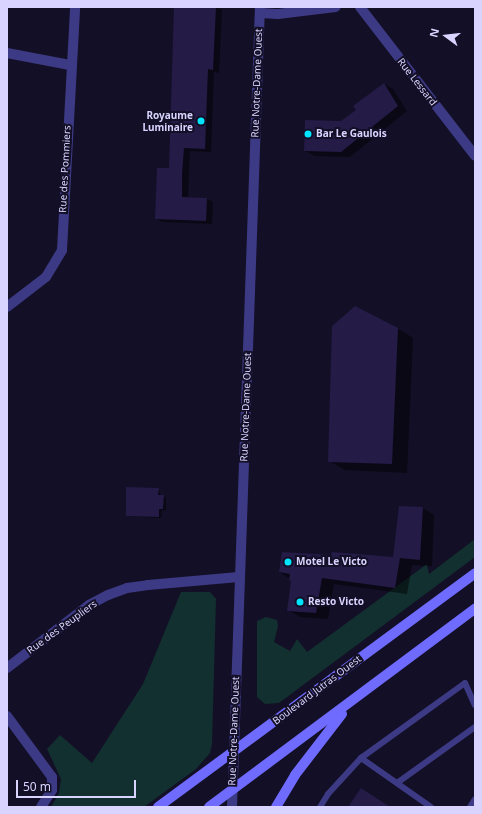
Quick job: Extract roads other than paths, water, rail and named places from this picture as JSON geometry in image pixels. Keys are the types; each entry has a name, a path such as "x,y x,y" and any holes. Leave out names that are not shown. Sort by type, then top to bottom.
{"main road":[{"name":"Boulevard Jutras Ouest","path":"158,807 475,572"},
{"path":"209,807 475,610"},
{"path":"276,807 305,760 350,703"}],"street":[{"name":"Rue des Pommiers","path":"7,307 46,277 62,250 70,65 75,7"},
{"path":"260,10 278,14 336,7"},
{"name":"Rue Lessard","path":"360,7 475,156"},
{"name":"Rue Notre-Dame Ouest","path":"232,807 260,10"},
{"path":"7,53 70,65"},
{"name":"Rue des Peupliers","path":"7,668 89,605 108,595 127,588 148,585 239,578"},
{"path":"7,716 52,777 52,790 41,807"}],"lane":[{"path":"320,807 328,794 361,758 465,683 475,705"},
{"path":"397,783 475,727"},
{"path":"361,758 431,807"},
{"path":"470,807 475,799"}],"place":[{"name":"Royaume Luminaire","path":"201,121"},
{"name":"Bar Le Gaulois","path":"308,134"},
{"name":"Motel Le Victo","path":"288,562"},
{"name":"Resto Victo","path":"300,602"}]}
